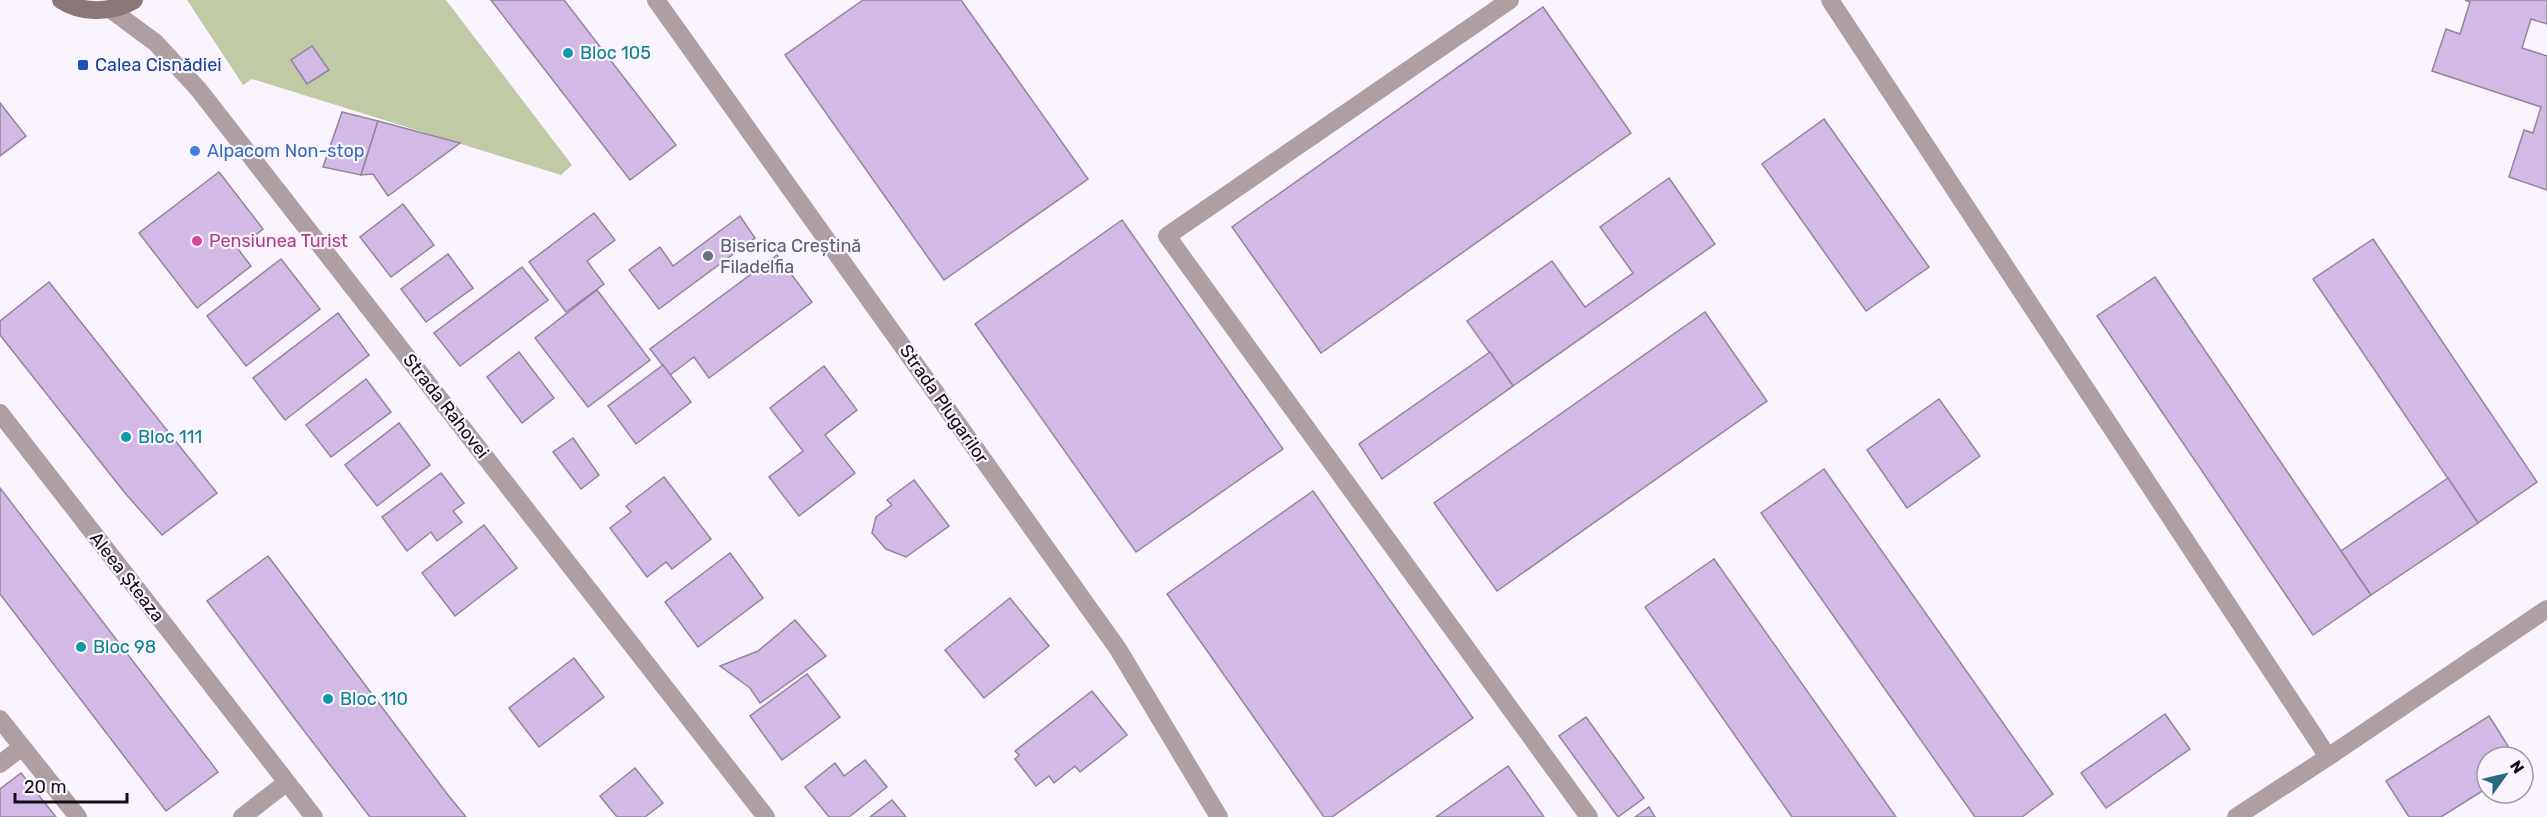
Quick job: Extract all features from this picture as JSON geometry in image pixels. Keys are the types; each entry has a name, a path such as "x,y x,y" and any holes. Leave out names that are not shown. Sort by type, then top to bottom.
{"main road":[{"path":"61,0 87,10 110,9 134,0"}],"street":[{"name":"Strada Plugarilor","path":"656,0 1118,649 1219,817"},
{"path":"1510,0 1167,236 1589,817"},
{"path":"1830,0 2328,757"},
{"name":"Strada Rahovei","path":"110,9 156,43 199,90 766,817"},
{"name":"Aleea Șteaza","path":"0,413 314,817"},
{"path":"2236,817 2547,609"},
{"path":"0,719 78,817"},
{"path":"0,764 22,747"},
{"path":"242,817 286,783"}],"green space":[{"path":"187,0 446,0 572,165 561,175 252,79 243,85"}],"building":[{"name":"Bloc 105","path":"491,0 564,0 676,145 630,180"},
{"path":"863,0 961,0 1088,179 944,280 785,55"},
{"path":"2465,0 2547,0 2547,24 2531,19 2522,48 2547,56 2547,190 2509,177 2524,130 2533,133 2541,107 2432,71 2446,29 2460,34 2470,2"},
{"path":"1543,7 1631,133 1321,353 1232,227"},
{"path":"312,46 329,70 307,84 291,60"},
{"path":"0,103 26,136 0,156"},
{"path":"342,112 378,121 361,175 323,167"},
{"path":"1824,119 1929,267 1866,311 1762,164"},
{"path":"378,121 460,143 388,196 373,174 361,175"},
{"name":"Pensiunea Turist","path":"219,172 263,229 238,249 251,266 197,308 139,233"},
{"path":"1669,178 1715,244 1513,386 1467,321 1552,261 1585,307 1633,273 1600,227"},
{"path":"403,204 434,245 391,277 360,237"},
{"path":"594,213 615,240 587,261 604,284 566,312 529,262"},
{"name":"Biserica Creștină Filadelfia","path":"740,216 755,238 659,309 629,270 660,247 673,266"},
{"path":"1122,220 1283,449 1136,552 975,324"},
{"path":"2373,239 2537,482 2478,523 2313,279"},
{"path":"448,254 473,288 426,322 401,289"},
{"path":"777,255 812,302 709,378 694,357 670,375 650,349"},
{"path":"281,259 320,309 246,366 207,316"},
{"path":"522,267 548,300 460,366 434,333"},
{"path":"2155,277 2371,595 2313,635 2097,316"},
{"name":"Bloc 111","path":"49,282 217,493 162,535 125,493 0,335 0,321"},
{"path":"597,290 650,360 588,407 535,338"},
{"path":"1705,312 1767,401 1497,591 1434,503"},
{"path":"338,313 369,355 285,420 253,378"},
{"path":"519,352 554,398 522,423 487,377"},
{"path":"1490,352 1513,386 1382,479 1359,444"},
{"path":"663,365 691,402 636,444 608,406"},
{"path":"824,366 857,410 825,435 855,473 799,516 769,477 803,451 770,408"},
{"path":"366,379 391,412 331,457 306,425"},
{"path":"1939,399 1980,456 1907,508 1867,450"},
{"path":"399,423 430,465 377,506 345,465"},
{"path":"573,438 599,475 581,489 553,452"},
{"path":"1824,469 2053,794 2022,817 1975,817 1761,513"},
{"path":"441,473 464,503 453,511 462,522 437,541 431,532 407,551 382,517"},
{"path":"664,477 711,539 672,569 666,562 647,577 610,528 631,512 626,506"},
{"path":"2448,478 2478,523 2371,595 2341,551"},
{"path":"914,480 949,526 906,557 886,549 872,533 876,517 892,505 887,500"},
{"name":"Bloc 98","path":"0,488 218,772 166,811 0,594"},
{"path":"1313,491 1473,718 1332,817 1324,817 1167,594"},
{"path":"484,525 517,568 455,616 422,573"},
{"path":"730,553 763,598 698,647 665,602"},
{"name":"Bloc 110","path":"268,556 466,817 370,817 292,715 207,601"},
{"path":"1714,559 1896,817 1792,817 1645,607"},
{"path":"1010,598 1049,646 984,698 945,650"},
{"path":"795,620 826,656 760,703 750,688 720,666 758,651"},
{"path":"574,658 604,697 539,747 509,708"},
{"path":"807,674 840,717 782,760 750,716"},
{"path":"1092,691 1127,735 1080,772 1075,766 1054,783 1049,776 1036,786 1015,759 1019,755 1015,751"},
{"path":"2165,714 2190,749 2106,808 2081,773"},
{"path":"2489,716 2507,745 2475,745 2475,796 2441,817 2409,817 2386,781"},
{"path":"1586,717 1644,798 1618,817 1559,736"},
{"path":"865,760 887,787 849,817 829,817 805,787 835,763 844,776"},
{"path":"1508,766 1544,817 1436,817"},
{"path":"635,768 663,803 645,817 617,817 600,796"},
{"path":"21,773 56,817 0,817 0,789"},
{"path":"892,800 906,817 870,817"},
{"path":"1649,807 1655,817 1635,817"}],"place":[{"name":"Bloc 105","path":"568,53"},
{"name":"Calea Cisnădiei","path":"83,65"},
{"name":"Alpacom Non-stop","path":"195,151"},
{"name":"Pensiunea Turist","path":"197,241"},
{"name":"Biserica Creștină Filadelfia","path":"708,256"},
{"name":"Bloc 111","path":"126,437"},
{"name":"Bloc 98","path":"81,647"},
{"name":"Bloc 110","path":"328,699"}]}
